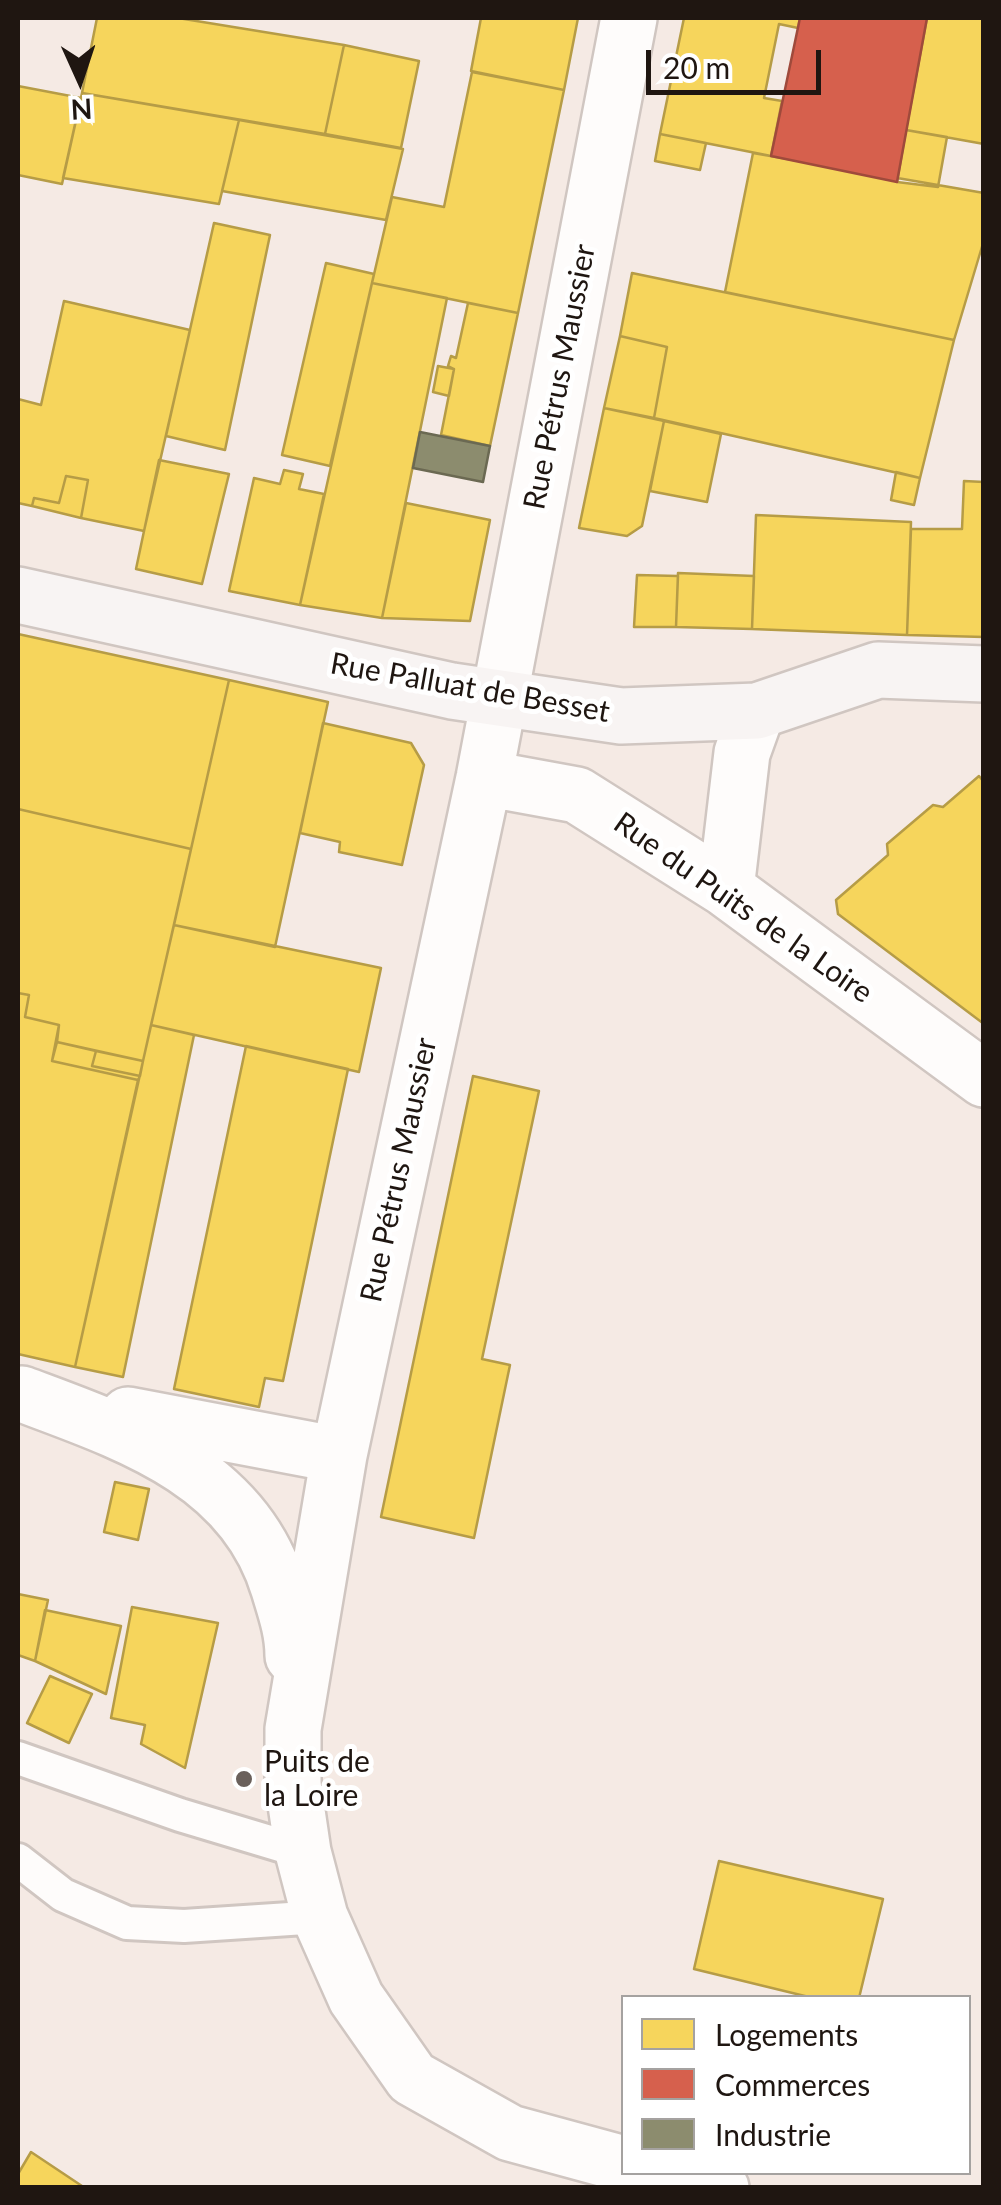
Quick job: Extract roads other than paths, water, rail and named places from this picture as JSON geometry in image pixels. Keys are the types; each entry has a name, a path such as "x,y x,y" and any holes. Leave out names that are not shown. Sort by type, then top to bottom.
{"main road":[{"name":"Rue Palluat de Besset","path":"18,594 499,699 621,716 757,711 878,670 984,674"}],"street":[{"name":"Rue Pétrus Maussier","path":"621,2163 510,2133 412,2078 356,1998 320,1917 303,1852 293,1784 293,1730 339,1456 484,778 629,18"},
{"path":"726,889 742,753 757,711"},
{"name":"Rue du Puits de la Loire","path":"484,778 576,796 726,889 984,1079"},
{"path":"20,1394 339,1456"},
{"path":"20,1394 103,1424 189,1465 239,1511 271,1562 293,1635 293,1730"},
{"path":"668,2175 721,2188"}],"lane":[{"path":"18,1758 180,1815 303,1852"},
{"path":"18,1860 63,1895 127,1923 184,1926 320,1917"}],"place":[{"name":"Puits de la Loire","path":"244,1779"}]}
